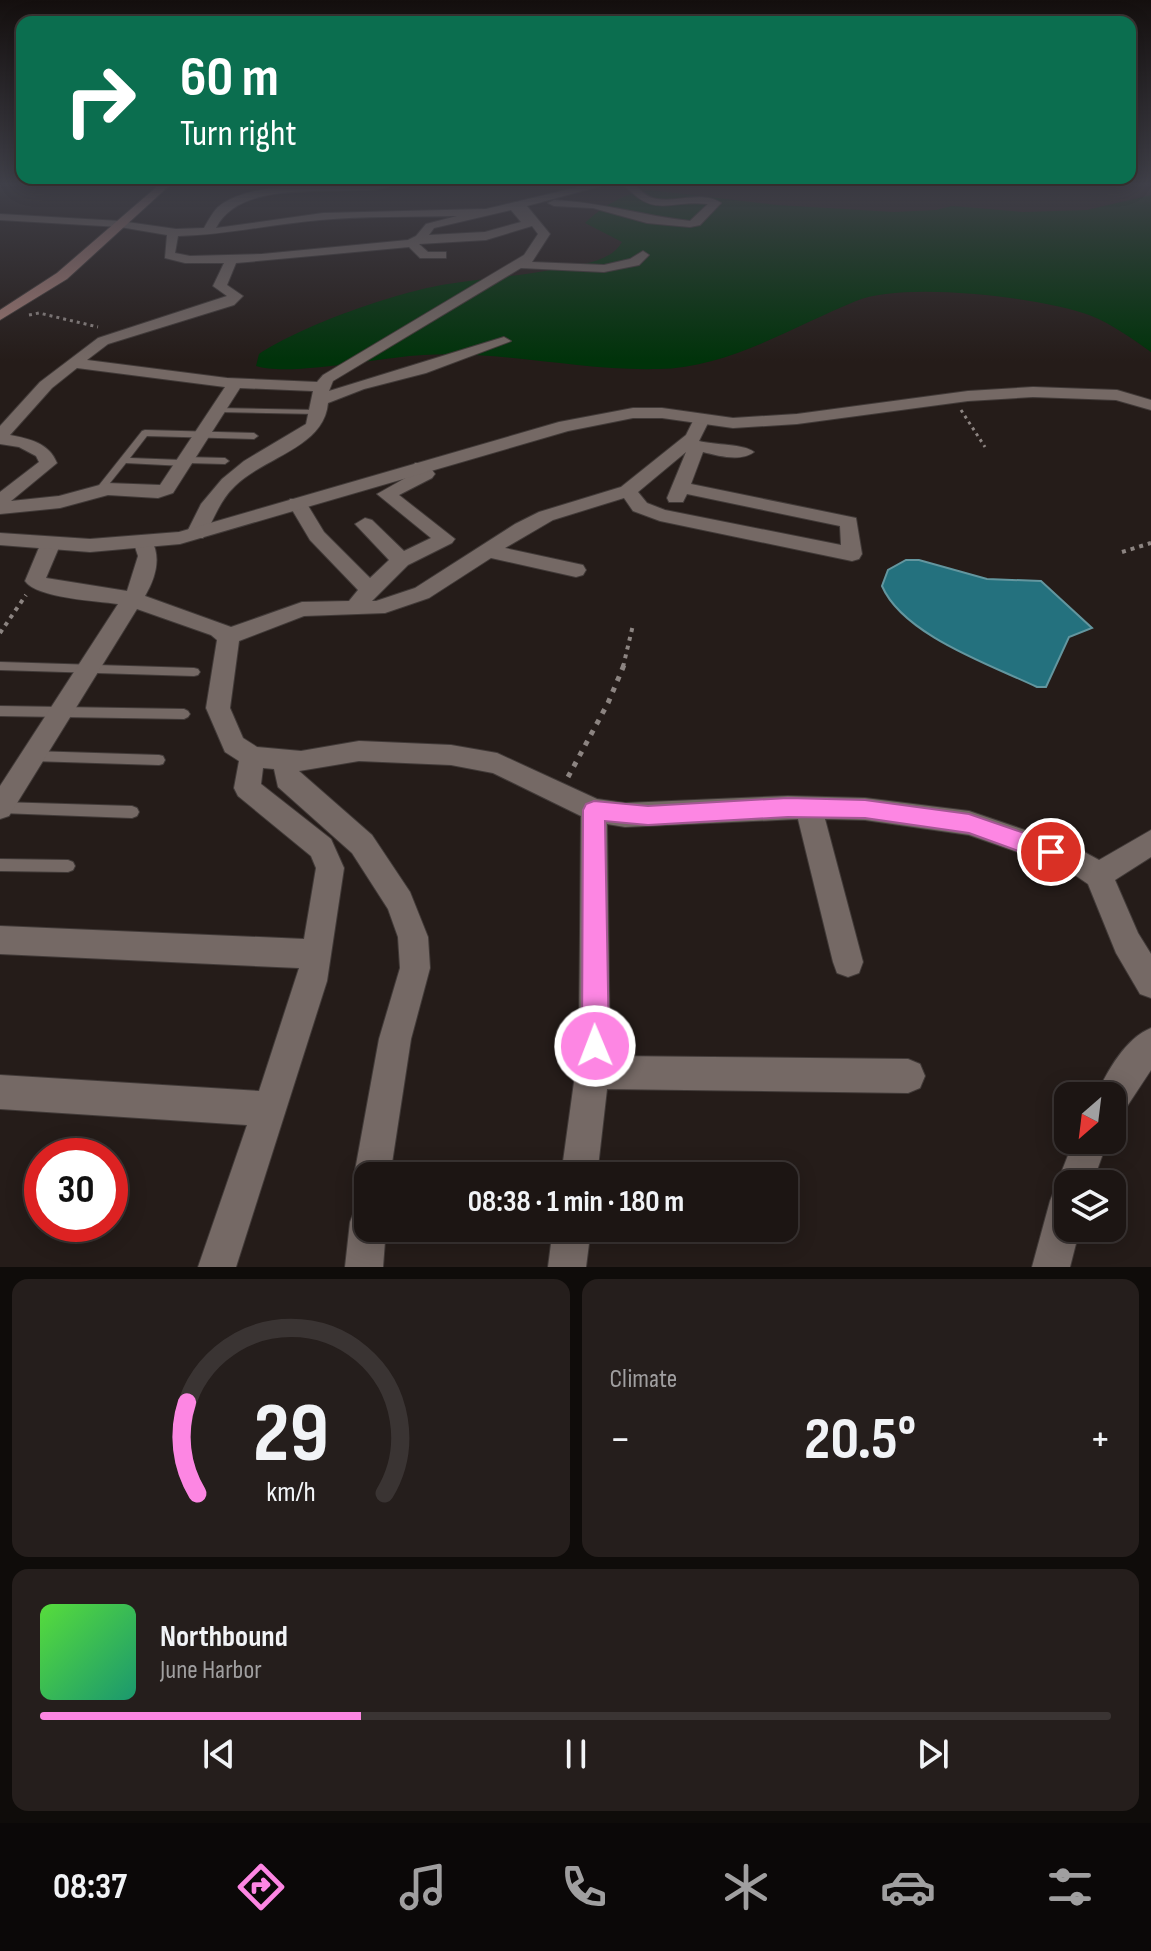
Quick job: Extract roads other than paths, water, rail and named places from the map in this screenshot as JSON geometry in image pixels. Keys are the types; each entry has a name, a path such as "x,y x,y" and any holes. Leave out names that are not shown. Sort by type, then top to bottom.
{"main road":[{"path":"0,316 62,276 99,243"}],"street":[{"path":"171,243 169,255 173,257 231,260 336,254 403,243"},
{"path":"416,243 417,252 424,256 442,255"},
{"path":"196,534 220,489 232,475 305,434 316,422 318,400 328,378 521,264 539,243"},
{"path":"521,264 584,269 635,263 643,255"},
{"path":"0,501 48,463 44,453 24,443 0,438 46,385 94,347 112,338 229,302 236,296 220,286 219,282 231,260"},
{"path":"73,363 236,383 318,400 504,341"},
{"path":"0,508 60,502 99,491 158,492 167,489 236,383"},
{"path":"0,539 50,545 144,544 196,534 565,426 611,417 662,413 733,423 797,419 952,399 1082,392 1117,395 1151,405"},
{"path":"667,516 681,487 693,438 702,419"},
{"path":"227,637 302,609 377,608 422,593 522,528 556,512 628,491 692,445 745,452"},
{"path":"357,607 401,560 445,539 386,494 426,474 421,467"},
{"path":"628,491 640,507 667,516 852,554 854,550 849,522 681,487"},
{"path":"297,503 317,536 370,590"},
{"path":"365,524 401,560"},
{"path":"0,808 141,585 148,556 144,544"},
{"path":"50,545 35,581 56,588 131,599 207,625 227,637 229,645 218,708 234,745 252,757 286,761 359,751 451,755 497,763 594,810 648,815 809,808 865,809 969,823 1075,860 1099,875 1127,943 1151,983"},
{"path":"490,549 500,554 576,570"},
{"path":"217,1267 312,981 330,868 321,848 247,788 252,757"},
{"path":"286,761 287,779 362,844 400,902 413,937 415,968 395,1039 374,1162"},
{"path":"809,808 848,962"},
{"path":"581,1162 594,1072 594,810"},
{"path":"1099,875 1151,842"},
{"path":"0,940 317,954"},
{"path":"1121,1082 1151,1044"},
{"path":"594,1072 908,1076"},
{"path":"0,1092 270,1109"},
{"path":"364,1267 366,1242"},
{"path":"567,1267 570,1242"},
{"path":"1051,1267 1057,1242"}],"lane":[{"path":"219,410 318,400"},
{"path":"99,491 145,433 254,436"},
{"path":"123,460 225,461"},
{"path":"0,666 194,672"},
{"path":"0,711 184,714"},
{"path":"32,756 159,760"},
{"path":"0,808 132,812"},
{"path":"0,865 68,866"}],"water":[{"path":"906,560 919,560 987,579 1041,581 1092,628 1069,637 1046,687 1037,687 950,647 928,634 893,604 882,586 888,570"}]}
